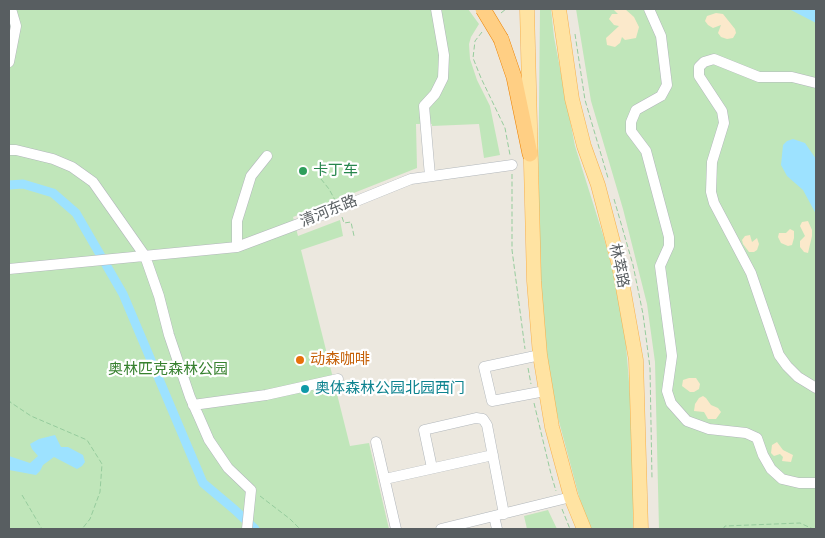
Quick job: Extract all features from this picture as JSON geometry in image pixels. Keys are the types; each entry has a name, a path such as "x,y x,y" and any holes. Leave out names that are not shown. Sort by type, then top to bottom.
{"highway":[{"path":"483,9 501,39 514,76 530,154"}],"main road":[{"path":"527,9 534,281 540,355 539,392 552,427 565,499 584,529"},
{"name":"林萃路","path":"559,9 572,98 619,265 636,360 642,529"}],"lane":[{"path":"9,62 16,26 11,9"},
{"path":"430,176 424,106 435,94 443,78 444,55 436,9"},
{"path":"649,9 661,36 667,85 661,96 636,110 631,132 646,151 669,237 669,246 660,266 672,356 667,391 671,403 687,421 708,429 746,433 757,438 763,455 771,469 782,479 799,483 816,483"},
{"path":"816,84 792,77 759,77 714,59 704,62 699,67 699,76 722,111 724,123 712,162 711,192 714,203 751,273 779,356 786,366 798,377 816,388"},
{"path":"9,150 53,159 72,167 93,182 145,256 193,405 214,447 228,468 251,494 247,529"},
{"path":"237,247 237,221 251,176 266,156"},
{"name":"清河东路","path":"9,269 237,247 411,179 512,165"},
{"path":"539,392 492,402 484,367 540,355"},
{"path":"193,405 266,395 338,379"},
{"path":"432,468 424,430 476,418 483,419 487,425 493,455 499,515 497,529"},
{"path":"376,442 396,529"},
{"path":"385,479 493,455"},
{"path":"440,529 565,499"}],"path":[{"path":"498,16 506,9"},
{"path":"486,26 475,41 473,58 505,128 512,165 512,250 525,357 539,392 551,474 565,499 570,529"},
{"path":"321,180 329,189 344,223 351,222 354,236"},
{"path":"9,399 10,402 31,416 87,440 102,464 100,492 90,519 82,529"},
{"path":"251,494 290,519 300,529"},
{"path":"22,495 42,529"},
{"path":"723,529 725,526 800,523 813,529"}],"green space":[{"name":"奥林匹克森林公园","path":"9,9 468,9 479,24 469,44 470,59 477,80 490,106 500,155 484,158 479,124 432,126 432,124 416,124 417,168 293,217 298,236 340,220 343,236 301,250 350,446 369,443 389,529 9,529"},
{"path":"540,9 551,9 554,37 575,146 614,275 625,333 633,431 633,529 591,529 581,504 553,399 541,310 538,209"},
{"path":"576,9 816,9 816,529 659,529 655,362 647,304 623,209 591,101"},
{"path":"548,510 557,529 527,529 524,516"}],"sand":[{"path":"613,9 625,9 634,17 639,27 636,38 625,40 622,37 620,43 615,47 607,45 606,38 619,26 614,25 609,19 612,14 618,14"},
{"path":"716,13 723,14 735,29 736,33 733,38 721,37 718,33 721,25 713,28 705,21 707,16"},
{"path":"808,221 812,230 812,236 808,253 804,252 800,247 800,241 805,236 800,226 802,222"},
{"path":"790,229 794,231 794,238 792,245 788,246 781,243 778,237 779,233 786,233"},
{"path":"750,235 752,242 757,238 759,244 754,252 749,252 742,240 745,236"},
{"path":"696,378 700,384 699,389 694,392 690,392 682,386 683,380"},
{"path":"703,396 721,412 716,419 708,419 704,412 694,411 695,404"},
{"path":"777,442 783,450 793,455 791,462 782,461 783,457 780,454 774,456 771,453 772,445"}],"water":[{"path":"789,9 816,9 816,23"},
{"path":"793,139 805,143 816,159 816,214 803,190 787,176 781,165 783,145"},
{"path":"55,435 61,447 68,447 83,455 85,462 82,466 77,469 54,457 43,465 36,475 9,470 9,456 30,463 38,456 30,444 39,439"}],"waterway":[{"path":"9,185 23,184 53,193 76,213 123,294 203,483 255,529"}],"place":[{"name":"卡丁车","path":"303,171"},
{"name":"动森咖啡","path":"300,360"},
{"name":"奥体森林公园北园西门","path":"305,389"}]}
